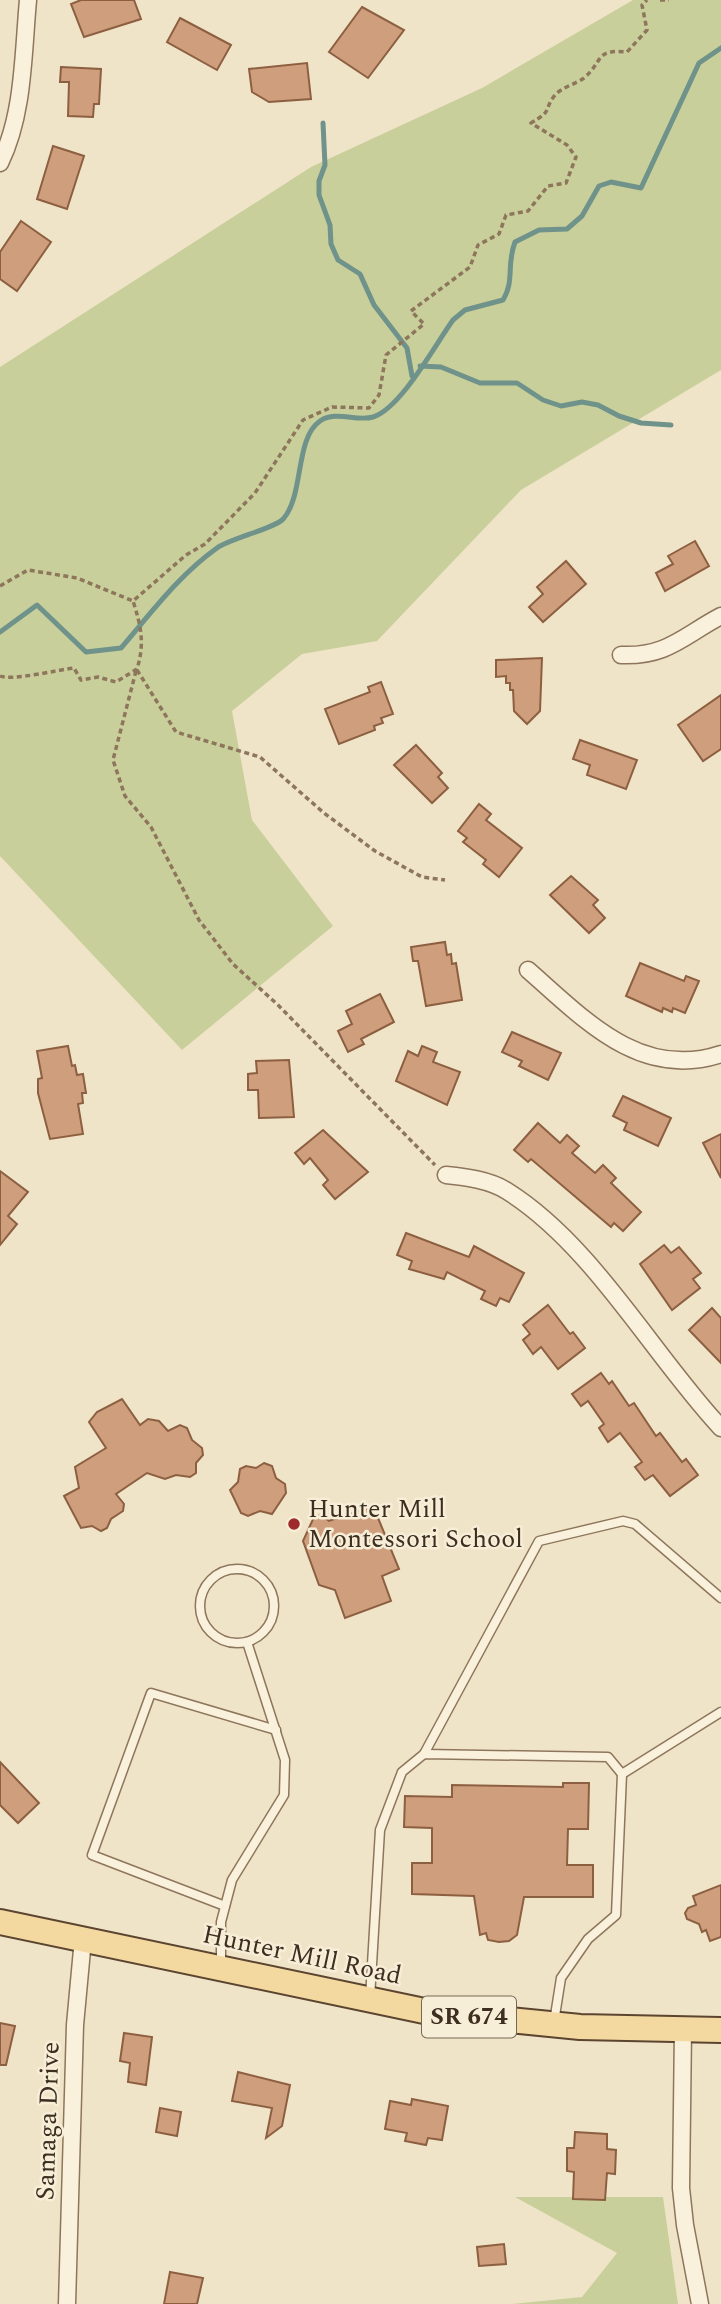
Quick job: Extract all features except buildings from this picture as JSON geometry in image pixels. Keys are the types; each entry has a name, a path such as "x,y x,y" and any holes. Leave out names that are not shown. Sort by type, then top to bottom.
{"main road":[{"name":"Hunter Mill Road","path":"0,1922 429,2012 553,2025 721,2030"}],"street":[{"path":"0,163 13,125 20,92 28,0"},
{"path":"621,655 644,656 664,651 721,617"},
{"path":"528,970 575,1011 628,1050 672,1061 696,1060 721,1054"},
{"path":"446,1175 463,1177 506,1190 559,1234 639,1326 669,1367 721,1428"},
{"name":"Samaga Drive","path":"67,2304 75,2025 83,1940"},
{"path":"683,2029 681,2188 700,2304"}],"lane":[{"path":"370,2000 380,1829 401,1772 424,1754 539,1541 623,1521 635,1524 721,1598"},
{"path":"245,1569 257,1573 272,1592 275,1604 267,1628 247,1642 223,1641 204,1625 199,1600 203,1588 221,1571 245,1569"},
{"path":"221,1969 220,1923 232,1880 285,1795 285,1760 247,1642"},
{"path":"225,1906 92,1855 151,1693 276,1730"},
{"path":"622,1774 721,1712"},
{"path":"424,1754 608,1757 622,1774 616,1914 588,1939 561,1978 553,2025"}],"path":[{"path":"133,601 186,555 205,544 255,493 303,420 332,407 369,408 379,396 386,355 424,324 411,311 470,267 478,245 499,234 506,215 528,211 548,186 566,183 576,157 567,145 531,123 548,113 555,95 586,76 597,58 609,50 627,52 647,30 642,5 647,0"},
{"path":"660,0 668,0"},
{"path":"0,586 28,570 77,578 133,601 143,632 143,648 113,760 125,796 151,827 199,920 233,964 278,1005 446,1175"},
{"path":"0,676 23,678 36,672 75,668 80,680 98,677 116,682 137,669"},
{"path":"137,669 176,732 260,757 324,813 375,851 422,877 445,880"}],"green space":[{"path":"633,0 721,0 721,370 521,490 377,641 302,654 232,711 252,820 333,926 182,1050 0,856 0,367 311,167 482,88"},
{"path":"515,2197 663,2197 678,2304 512,2304 582,2297 617,2253"}],"waterway":[{"path":"0,632 37,605 86,652 121,648 166,595 203,559 224,544 280,522 295,495 303,453 312,429 320,421 333,416 373,417 395,402 417,375 453,320 465,310 503,300 509,286 515,242 539,230 567,229 582,216 599,186 611,182 641,188 699,63 721,48"},
{"path":"323,123 325,165 319,181 319,195 330,225 331,244 338,260 360,274 374,305 407,348 412,376"},
{"path":"420,366 441,367 480,383 517,383 543,400 561,406 582,402 598,405 641,423 671,425"}],"place":[{"name":"Hunter Mill Montessori School","path":"294,1524"}]}
